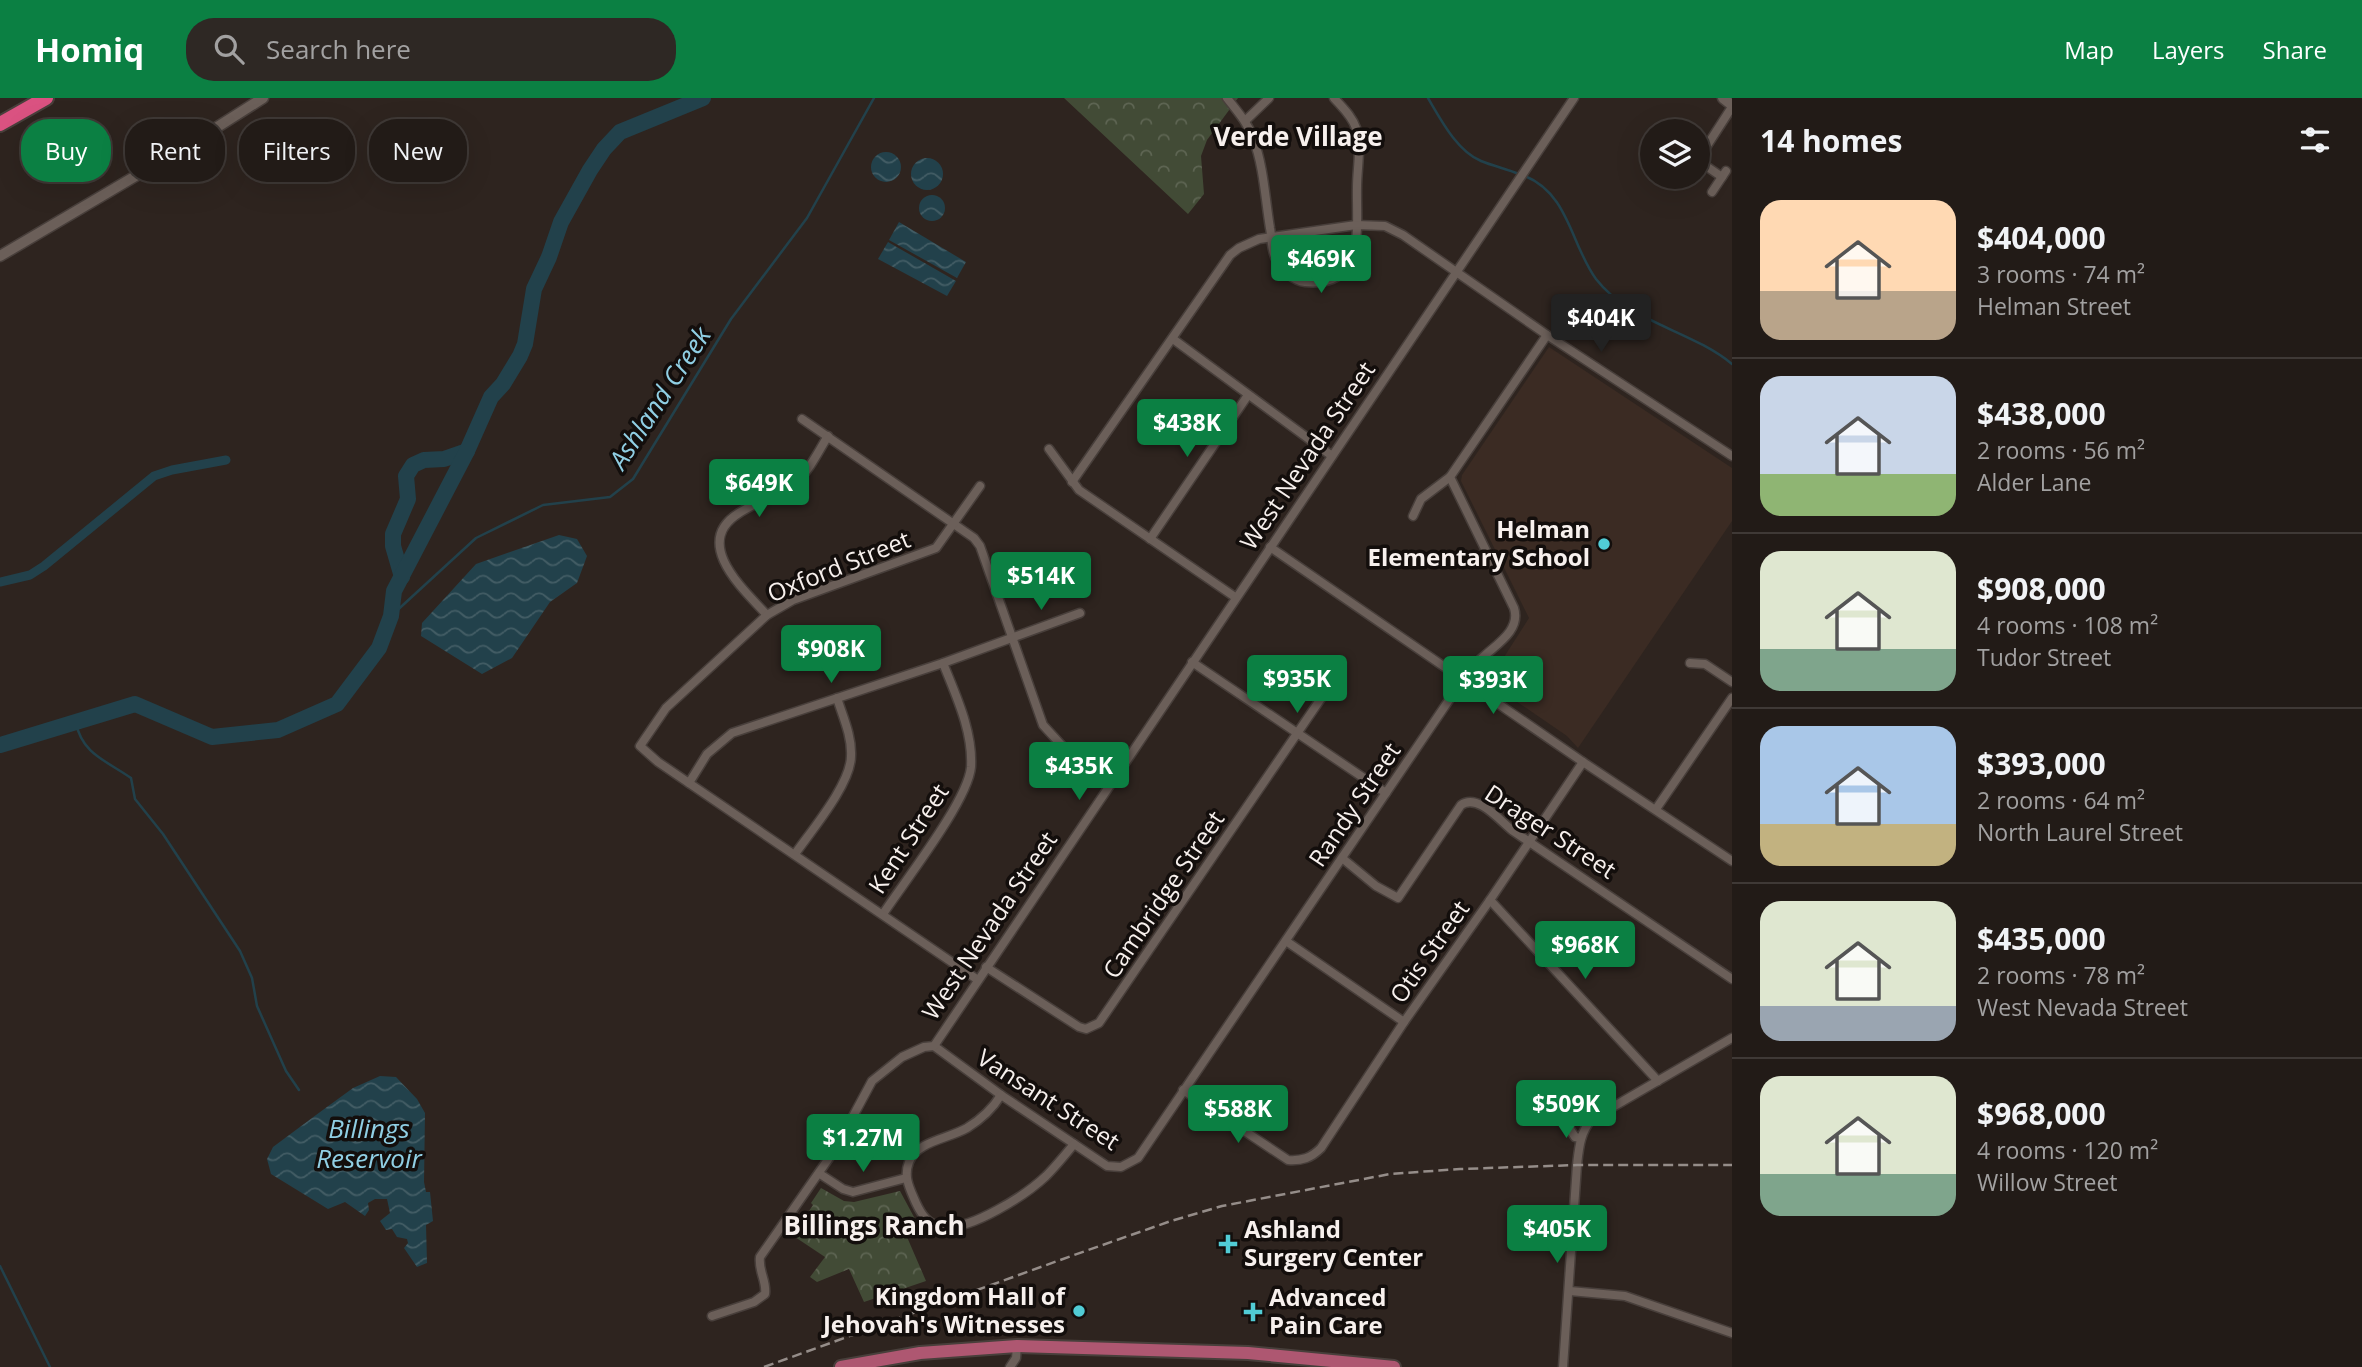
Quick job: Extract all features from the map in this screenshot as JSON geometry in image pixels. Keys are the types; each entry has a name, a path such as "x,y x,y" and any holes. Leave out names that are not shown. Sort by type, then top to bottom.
{"highway":[{"path":"0,124 46,98"}],"main road":[{"path":"841,1367 899,1361 939,1350 1017,1346 1248,1353 1394,1367"}],"street":[{"path":"0,256 263,98"},
{"path":"1227,98 1245,121 1253,137 1261,167 1277,261 1299,281 1320,281 1339,274 1351,262 1357,244 1357,132 1351,119 1334,98"},
{"path":"1245,121 1269,98"},
{"name":"West Nevada Street","path":"712,1316 754,1301 765,1294 759,1267 761,1258 820,1174 872,1081 902,1057 933,1046 1574,98"},
{"path":"1712,192 1724,174 1706,166 1701,155 1732,106 1723,98"},
{"path":"1072,482 1230,255 1247,243 1272,237 1374,224 1392,229 1546,335 1732,456"},
{"path":"1413,516 1422,499 1450,477 1546,335"},
{"path":"1173,339 1332,456"},
{"path":"1150,539 1248,395"},
{"path":"802,419 974,538 980,546 1043,725 1065,749 1111,781"},
{"path":"767,615 726,567 721,552 724,531 738,513 796,481 828,436"},
{"path":"1049,449 1079,490 1235,597"},
{"name":"Randy Street","path":"1143,1152 1464,678 1476,663 1507,635 1516,617 1450,477"},
{"name":"Oxford Street","path":"689,783 640,746 666,708 767,615 793,600 936,548 980,486"},
{"path":"1270,547 1732,861"},
{"path":"978,980 689,783 707,754 732,733 943,663 1080,613"},
{"path":"1192,662 1386,793"},
{"name":"Kent Street","path":"883,914 959,801 969,779 971,757 966,726 943,663"},
{"path":"1690,663 1705,664 1732,681"},
{"name":"Cambridge Street","path":"986,967 1079,1027 1086,1029 1099,1023 1335,678"},
{"path":"794,854 843,783 851,762 847,729 837,698"},
{"path":"1656,809 1732,698"},
{"name":"Otis Street","path":"1183,1090 1288,1160 1304,1159 1321,1148 1583,762"},
{"name":"Drager Street","path":"1342,858 1376,886 1398,898 1461,805 1472,801 1732,979"},
{"path":"1490,900 1658,1081"},
{"path":"1286,941 1404,1022"},
{"path":"1563,1367 1577,1165 1581,1138 1587,1125 1732,1038"},
{"name":"Vansant Street","path":"933,1046 1001,1095 1114,1168 1131,1164 1143,1152"},
{"path":"1001,1095 988,1111 966,1129 916,1150 908,1165 906,1178 924,1218 943,1227 952,1227 983,1216 1015,1200 1044,1178 1074,1144"},
{"path":"1554,1104 1575,1137 1581,1138"},
{"path":"820,1174 843,1189 853,1192 906,1178"},
{"path":"1570,1291 1625,1296 1732,1333"},
{"path":"1010,1367 1016,1358 1017,1346"}],"shaded area":[{"name":"Helman Elementary School","path":"1549,347 1732,468 1732,521 1578,748 1567,736 1488,682 1529,618 1461,481 1462,475"}],"green space":[{"path":"1064,98 1238,98 1207,140 1201,156 1204,194 1188,214"},
{"path":"821,1188 844,1201 854,1202 900,1191 921,1230 907,1237 926,1281 864,1302 849,1269 817,1282 810,1277 825,1257 789,1233 797,1221 801,1223"}],"water":[{"path":"886,152 897,156 901,167 897,178 886,182 875,178 871,167 875,156"},
{"path":"927,158 938,163 943,174 938,185 927,190 916,185 911,174 916,163"},
{"path":"932,195 941,199 945,208 941,217 932,221 923,217 919,208 923,199"},
{"path":"899,222 966,262 957,278 889,240"},
{"path":"888,242 956,281 947,296 878,259"},
{"path":"559,535 577,539 587,556 577,583 550,602 512,658 482,674 421,636 422,623 476,564"},
{"name":"Billings Reservoir","path":"380,1076 396,1077 417,1099 425,1113 424,1182 426,1192 430,1192 433,1221 426,1225 427,1263 417,1267 404,1248 408,1243 407,1239 397,1237 392,1229 386,1230 380,1221 390,1213 387,1199 375,1199 368,1203 369,1210 365,1216 345,1202 328,1209 271,1174 267,1159 273,1147 316,1115 353,1088"}],"waterway":[{"path":"0,745 135,704 212,737 278,730 337,704 379,648 391,616 394,591 467,451 491,397 503,384 520,356 525,344 534,289 561,222 590,170 620,132 703,98"},
{"name":"Ashland Creek","path":"391,616 476,538 543,505 610,497 633,479 731,319 807,218 874,98"},
{"name":"Ashland Creek","path":"1428,98 1450,134 1464,150 1481,161 1519,174"},
{"name":"Ashland Creek","path":"1525,176 1540,184 1551,195 1568,222 1588,266 1610,294 1643,316 1716,352 1732,364"},
{"path":"402,577 393,546 393,534 408,499 406,476 413,465 424,460 444,459 467,451"},
{"path":"0,582 30,575 44,566 154,476 226,460"},
{"path":"76,723 79,734 90,750 131,778 135,799 163,834 240,951 252,978 257,1006 286,1071 299,1090"},
{"path":"0,1266 50,1367"}],"railway":[{"path":"764,1367 1074,1255 1222,1206 1390,1174 1577,1165 1732,1165"}],"place":[{"name":"Helman Elementary School","path":"1604,544"},
{"name":"Ashland Surgery Center","path":"1228,1244"},
{"name":"Kingdom Hall of Jehovah's Witnesses","path":"1079,1311"},
{"name":"Advanced Pain Care","path":"1253,1312"}],"district":[{"name":"Verde Village","path":"1298,137"},
{"name":"Billings Ranch","path":"874,1226"}]}
